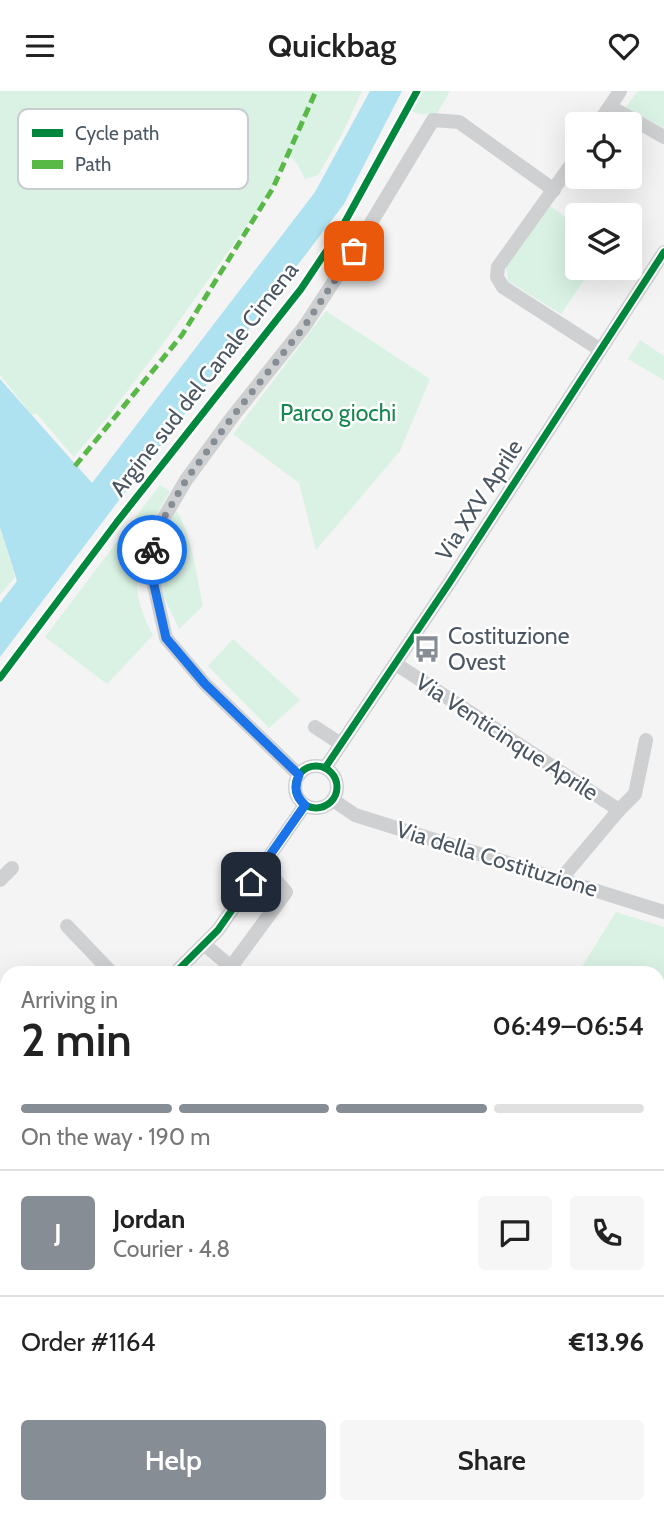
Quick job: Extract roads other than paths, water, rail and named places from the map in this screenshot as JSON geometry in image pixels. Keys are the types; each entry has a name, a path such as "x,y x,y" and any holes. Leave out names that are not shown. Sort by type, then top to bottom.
{"street":[{"path":"606,112 620,91"},
{"path":"618,111 664,138"},
{"path":"299,775 205,684 166,638 149,563 155,533 186,480 304,327 357,246 433,120 459,122 554,190"},
{"path":"565,174 498,267 497,277 503,288 599,349"},
{"name":"Via XXV Aprile","path":"325,768 396,664 664,252"},
{"name":"Via Venticinque Aprile","path":"396,664 619,810"},
{"path":"315,727 341,744"},
{"name":"Via Venticinque Aprile","path":"561,879 635,794 646,767 646,740"},
{"path":"314,767 325,768 337,782 337,792 333,800 327,806 316,809 305,805 296,793 299,775 314,767"},
{"name":"Via della Costituzione","path":"333,800 355,815 664,912"},
{"path":"186,966 205,945 305,805"},
{"path":"232,966 286,892 263,866"},
{"path":"0,880 12,868"},
{"path":"67,926 105,966"},
{"path":"205,945 230,966"}],"water":[{"path":"370,91 402,91 344,204 0,657 0,603 17,581 0,527 0,379 92,483 315,192"}],"place":[{"name":"Costituzione Ovest","path":"427,649"}],"park label":[{"name":"Parco giochi","path":"338,413"}]}
